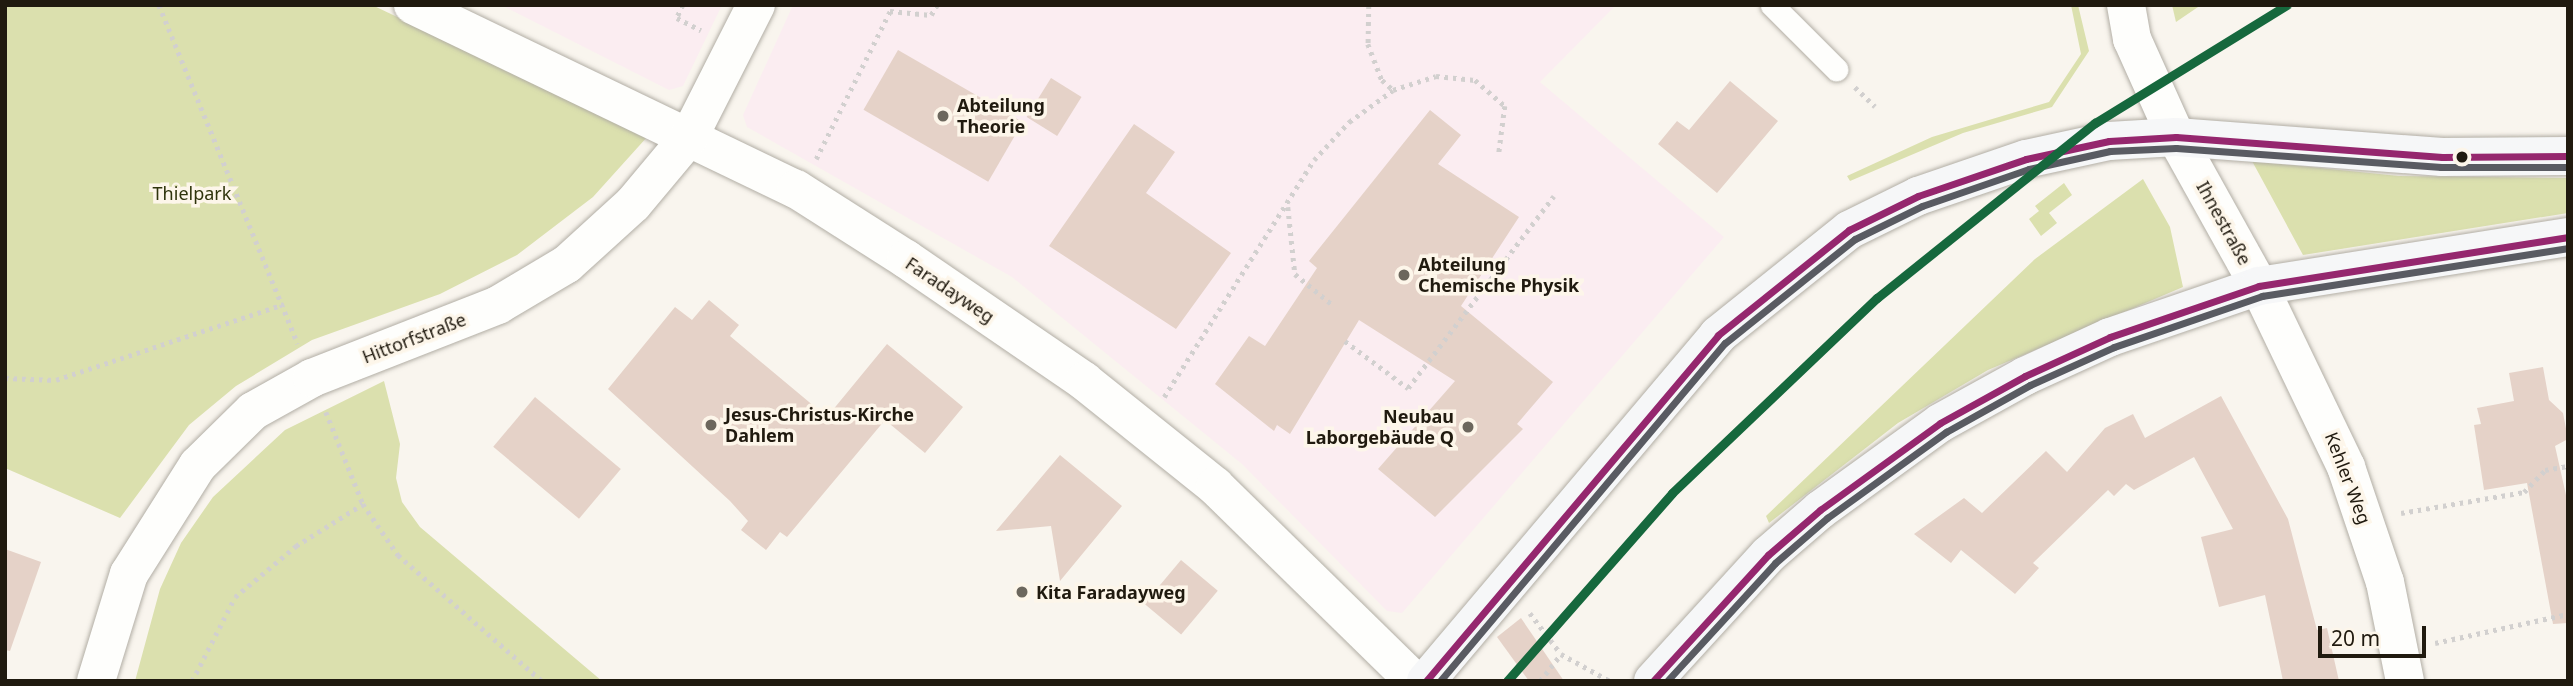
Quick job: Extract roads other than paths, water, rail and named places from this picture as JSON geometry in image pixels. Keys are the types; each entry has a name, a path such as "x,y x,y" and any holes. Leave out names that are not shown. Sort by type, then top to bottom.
{"main road":[{"path":"1426,681 1693,360 1849,230 1918,196 2026,159 2109,141 2176,137 2442,158 2568,156"},
{"path":"1653,681 1768,555 1940,423 2110,337 2259,286 2568,237"}],"street":[{"name":"Faradayweg","path":"413,5 796,189 1084,382 1224,495 1414,681"},
{"name":"Hittorfstraße","path":"96,681 130,574 160,518 198,465 253,411 312,378 498,305 567,264 632,204 689,137 756,5"},
{"name":"Ihnestraße","path":"2126,5 2132,39 2176,137 2259,286"},
{"name":"Kehler Weg","path":"2259,286 2346,467 2385,582 2405,681"}],"lane":[{"path":"1772,5 1836,69"}],"place":[{"name":"Abteilung Theorie","path":"943,116"},
{"name":"Abteilung Chemische Physik","path":"1404,275"},
{"name":"Jesus-Christus-Kirche Dahlem","path":"711,425"},
{"name":"Neubau Laborgebäude Q","path":"1468,427"},
{"name":"Kita Faradayweg","path":"1022,592"}],"park label":[{"name":"Thielpark","path":"192,193"}]}
